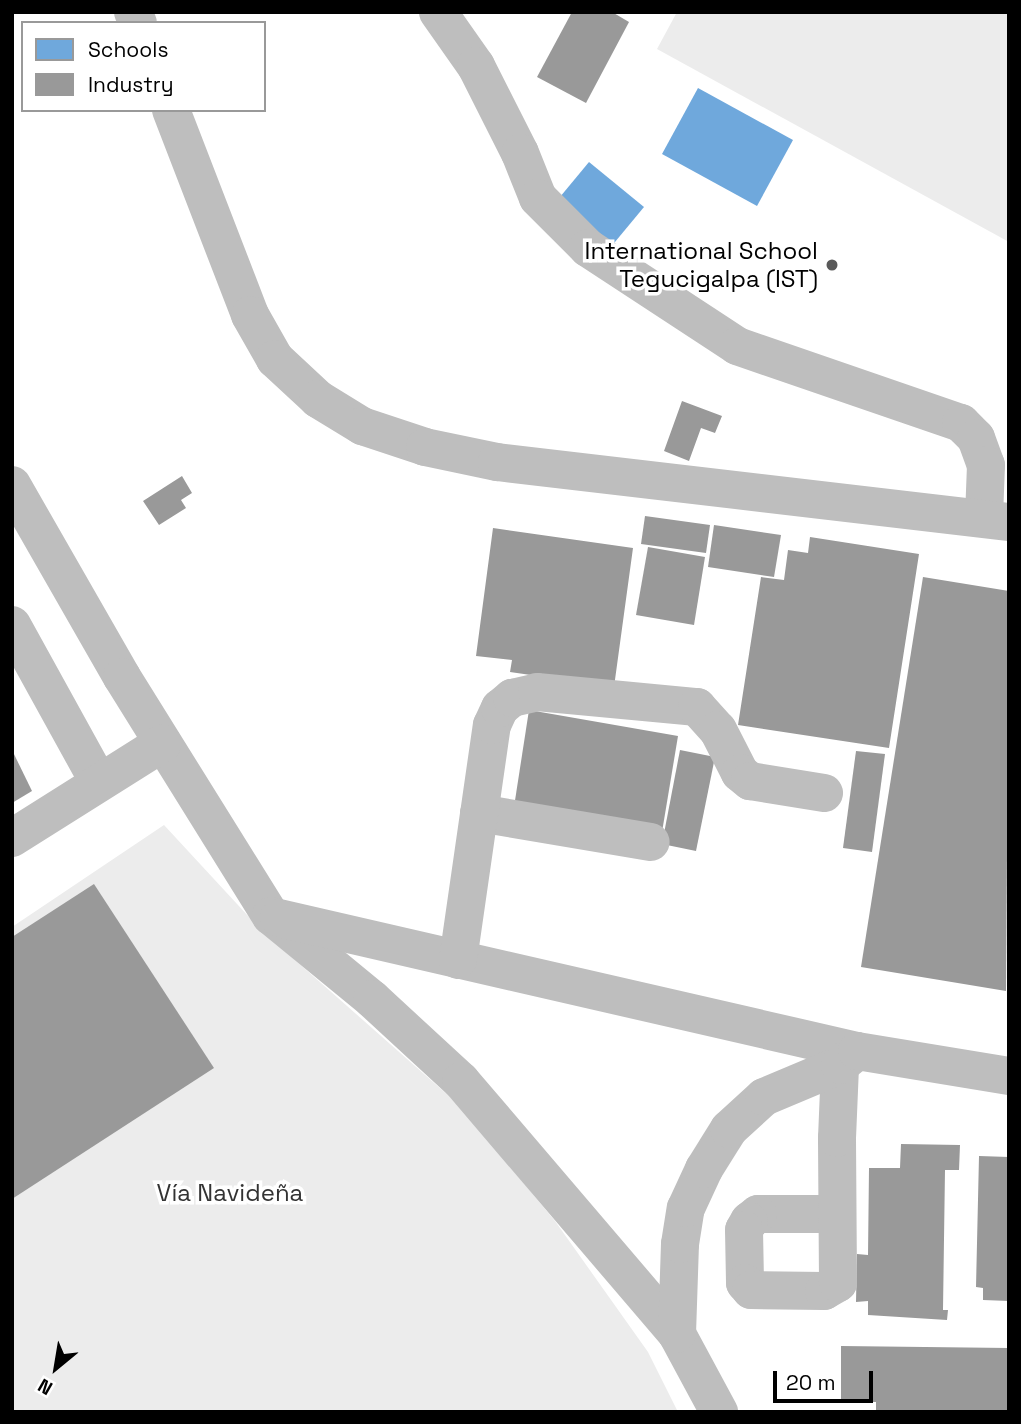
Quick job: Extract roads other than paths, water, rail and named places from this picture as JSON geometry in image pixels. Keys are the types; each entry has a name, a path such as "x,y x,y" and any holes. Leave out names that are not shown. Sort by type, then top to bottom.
{"lane":[{"path":"172,112 250,315 275,359 318,399 362,426 425,447 497,462 996,520 986,465 976,438 961,424 737,346 588,248 538,198 520,153 476,66 438,12"},
{"path":"12,485 163,743 271,916 372,999 461,1081 677,1334 719,1412"},
{"path":"12,625 98,781"},
{"path":"458,960 492,725 500,708 512,698 537,692 697,707 718,730 740,772 750,781 824,793"},
{"path":"12,838 98,781 163,743"},
{"path":"479,813 651,842"},
{"path":"271,916 849,1058 1009,1076"},
{"path":"677,1334 680,1244 686,1208 704,1169 729,1129 764,1097 849,1058"},
{"path":"837,1214 849,1058"}],"place":[{"name":"International School Tegucigalpa (IST)","path":"832,265"}],"park label":[{"name":"Vía Navideña","path":"230,1193"}]}
